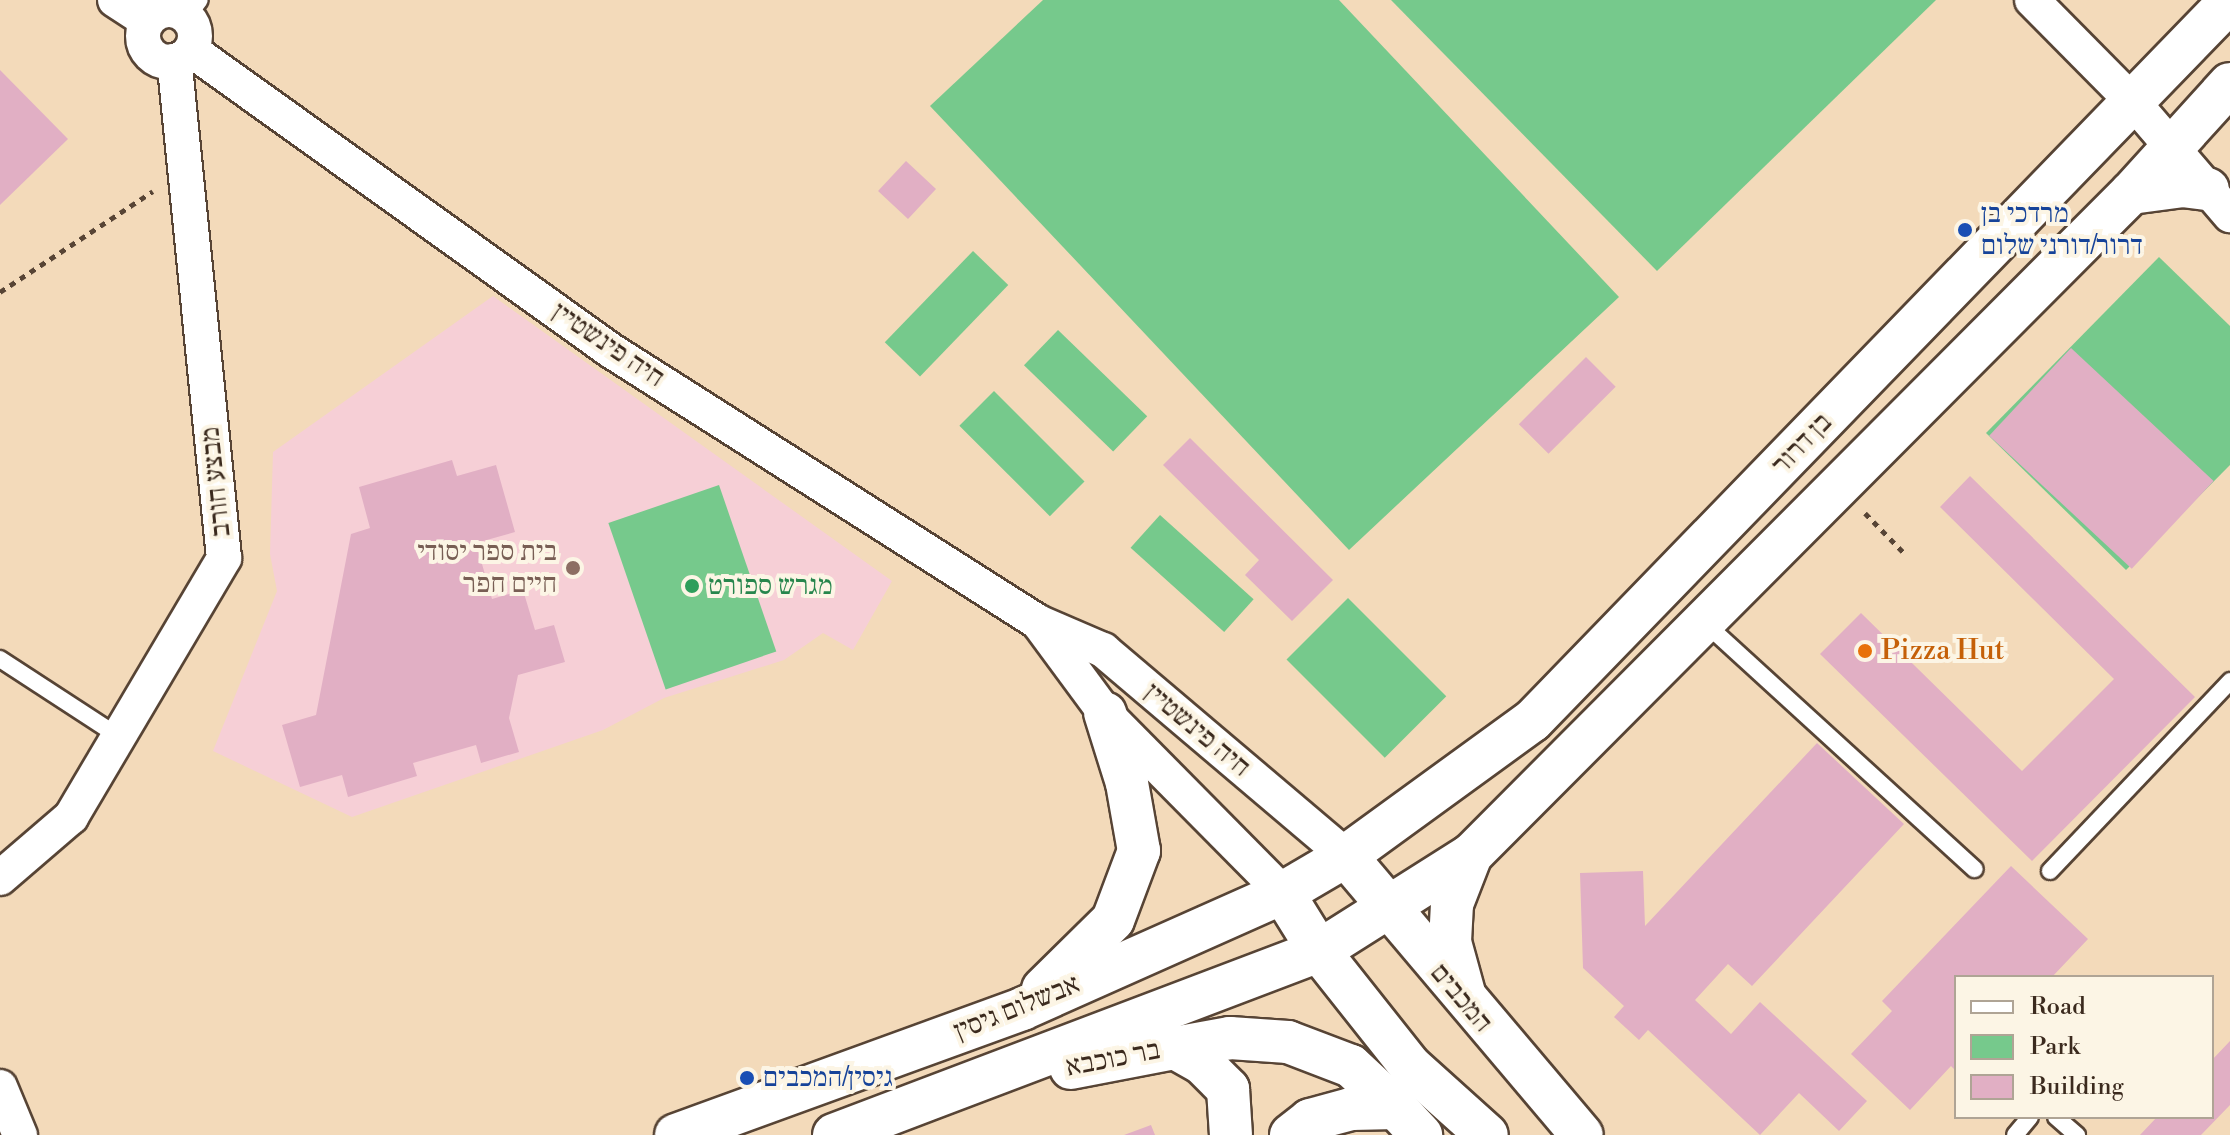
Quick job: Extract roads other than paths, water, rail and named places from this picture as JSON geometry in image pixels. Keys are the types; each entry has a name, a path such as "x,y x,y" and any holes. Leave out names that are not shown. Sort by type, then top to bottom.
{"street":[{"path":"115,0 147,21 162,10 188,32"},
{"path":"2032,0 2134,103 2219,202"},
{"name":"בן דרור","path":"1346,856 1532,721 2230,1"},
{"name":"חיה פינשטיין","path":"147,21 144,46 156,59 188,32 610,350 1038,622 1103,650 1346,856"},
{"name":"מבצע חורב","path":"0,878 71,817 224,558 184,170 188,32"},
{"name":"בן דרור","path":"1387,910 1471,855 2131,193 2230,84"},
{"path":"2131,193 2157,187 2219,202"},
{"name":"חיה פינשטיין","path":"1038,622 1105,713 1283,893"},
{"path":"1022,1009 1113,920 1139,851 1127,783 1105,713"},
{"path":"1471,855 1452,904 1450,942 1458,985 1500,1043"},
{"name":"אבשלום גיסין","path":"676,1135 1022,1009 1283,893 1346,856"},
{"name":"המכבים","path":"1346,856 1387,910 1582,1135"},
{"path":"1283,893 1319,951 1410,1066 1487,1135"},
{"name":"אבשלום גיסין","path":"834,1135 906,1120 986,1080 1319,951 1387,910"},
{"path":"1175,1048 1230,1038 1288,1042 1351,1066 1408,1122"},
{"name":"בר כוכבא","path":"986,1080 1175,1048 1202,1063 1228,1089 1231,1135"},
{"path":"0,1087 20,1135"},
{"path":"1291,1135 1310,1120 1351,1109 1408,1122"}],"lane":[{"path":"1704,622 1974,869"},
{"path":"0,659 118,736"},
{"path":"2050,871 2230,681"},
{"path":"2015,1135 2028,1119"},
{"path":"2058,1119 2077,1135"}],"place":[{"name":"מרדכי בן דרור/דורני שלום","path":"1965,230"},
{"name":"בית ספר יסודי חיים חפר","path":"573,568"},
{"name":"מגרש ספורט","path":"692,586"},
{"name":"Pizza Hut","path":"1865,651"},
{"name":"גיסין/המכבים","path":"747,1078"}]}
